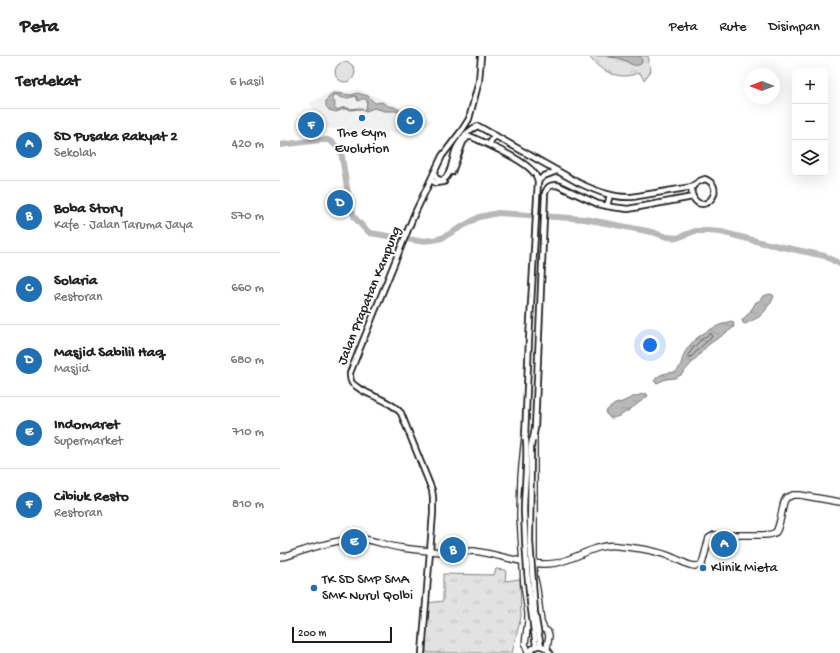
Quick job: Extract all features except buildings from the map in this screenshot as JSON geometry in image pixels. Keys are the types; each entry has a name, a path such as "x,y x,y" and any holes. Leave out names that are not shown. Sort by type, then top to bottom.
{"main road":[{"path":"526,438 520,516 525,599 528,613 525,644 528,653"},
{"path":"533,438 534,575 538,589 542,622 544,629 548,632 549,636 543,648"},
{"path":"280,557 322,545 352,538 359,538 395,548 430,551 473,551 523,562 535,563 562,562 594,549 609,545 656,552 686,564 698,566 702,564 709,538 714,535 768,535 775,533 778,528 785,499 788,497 800,495 840,502"}],"street":[{"name":"Jalan Prapatan Kampung","path":"430,551 433,504 432,490 401,413 394,406 356,386 350,379 350,374 406,234 434,173 442,156 469,119 478,86 481,56"},
{"path":"434,173 437,179 446,179 459,143 473,128 478,126 579,184 610,195 632,197 692,187 695,183 705,179 713,185 715,193 710,202 700,204 696,202 693,197 692,187"},
{"path":"490,146 492,140 496,136"},
{"path":"431,180 436,183 446,181 452,174 463,142 468,137 472,137 530,168 535,173 538,181 529,339 524,510 528,577 536,632 543,648 533,648 528,653"},
{"path":"538,181 544,176 557,171"},
{"path":"536,632 530,541 530,464 533,438 545,193 551,185 557,185 598,204 628,209 693,197"},
{"path":"607,206 610,195"},
{"path":"529,339 538,339"},
{"path":"529,344 538,345"},
{"path":"422,653 430,551"}],"shaded area":[{"path":"358,89 431,120 430,123 410,133 357,132 335,130 322,126 310,103 334,90 343,92"},
{"path":"737,537 737,551 707,552 712,538"}],"green space":[{"path":"589,56 648,56 651,71 644,80 640,73 619,76 609,73 600,67"},
{"path":"345,62 352,65 355,72 352,79 345,82 338,79 335,72 338,65"},
{"path":"496,569 506,570 505,581 520,579 521,617 512,653 427,653 427,603 443,601 443,574 494,575"}],"water":[{"path":"605,56 640,56 642,60 641,64 636,65 619,58"},
{"path":"334,93 351,95 358,93 368,96 375,103 382,102 388,106 400,110 403,113 410,112 413,116 408,113 403,115 396,111 385,111 374,108 366,111 358,109 352,110 344,109 336,112 329,110 326,106 326,101 330,95","holes":["337,95 343,98 356,96 358,101 366,99 366,109 350,109 345,107 336,110 332,96"]},
{"path":"770,294 774,296 765,311 759,317 745,324 743,323 742,320 750,312 756,302 763,296"},
{"path":"731,321 734,325 733,328 708,345 681,375 657,383 654,381 661,375 676,372 678,370 685,352 699,336 711,329"},
{"path":"646,393 648,396 630,410 619,416 610,418 606,414 607,410 615,404"}],"waterway":[{"path":"280,145 320,140 328,140 333,143 341,151 350,206 355,218 370,233 419,241 433,240 442,238 479,217 498,213 585,219 677,238 695,231 721,232 825,256 840,264"}],"place":[{"name":"The Gym Evolution","path":"362,118"},
{"name":"Solaria","path":"410,121"},
{"name":"Cibiuk Resto","path":"311,125"},
{"name":"Masjid Sabilil Haq","path":"340,203"},
{"name":"Indomaret","path":"354,542"},
{"name":"SD Pusaka Rakyat 2","path":"724,544"},
{"name":"Boba Story","path":"453,550"},
{"name":"Klinik Mieta","path":"703,568"},
{"name":"TK SD SMP SMA SMK Nurul Qolbi","path":"314,588"}]}
